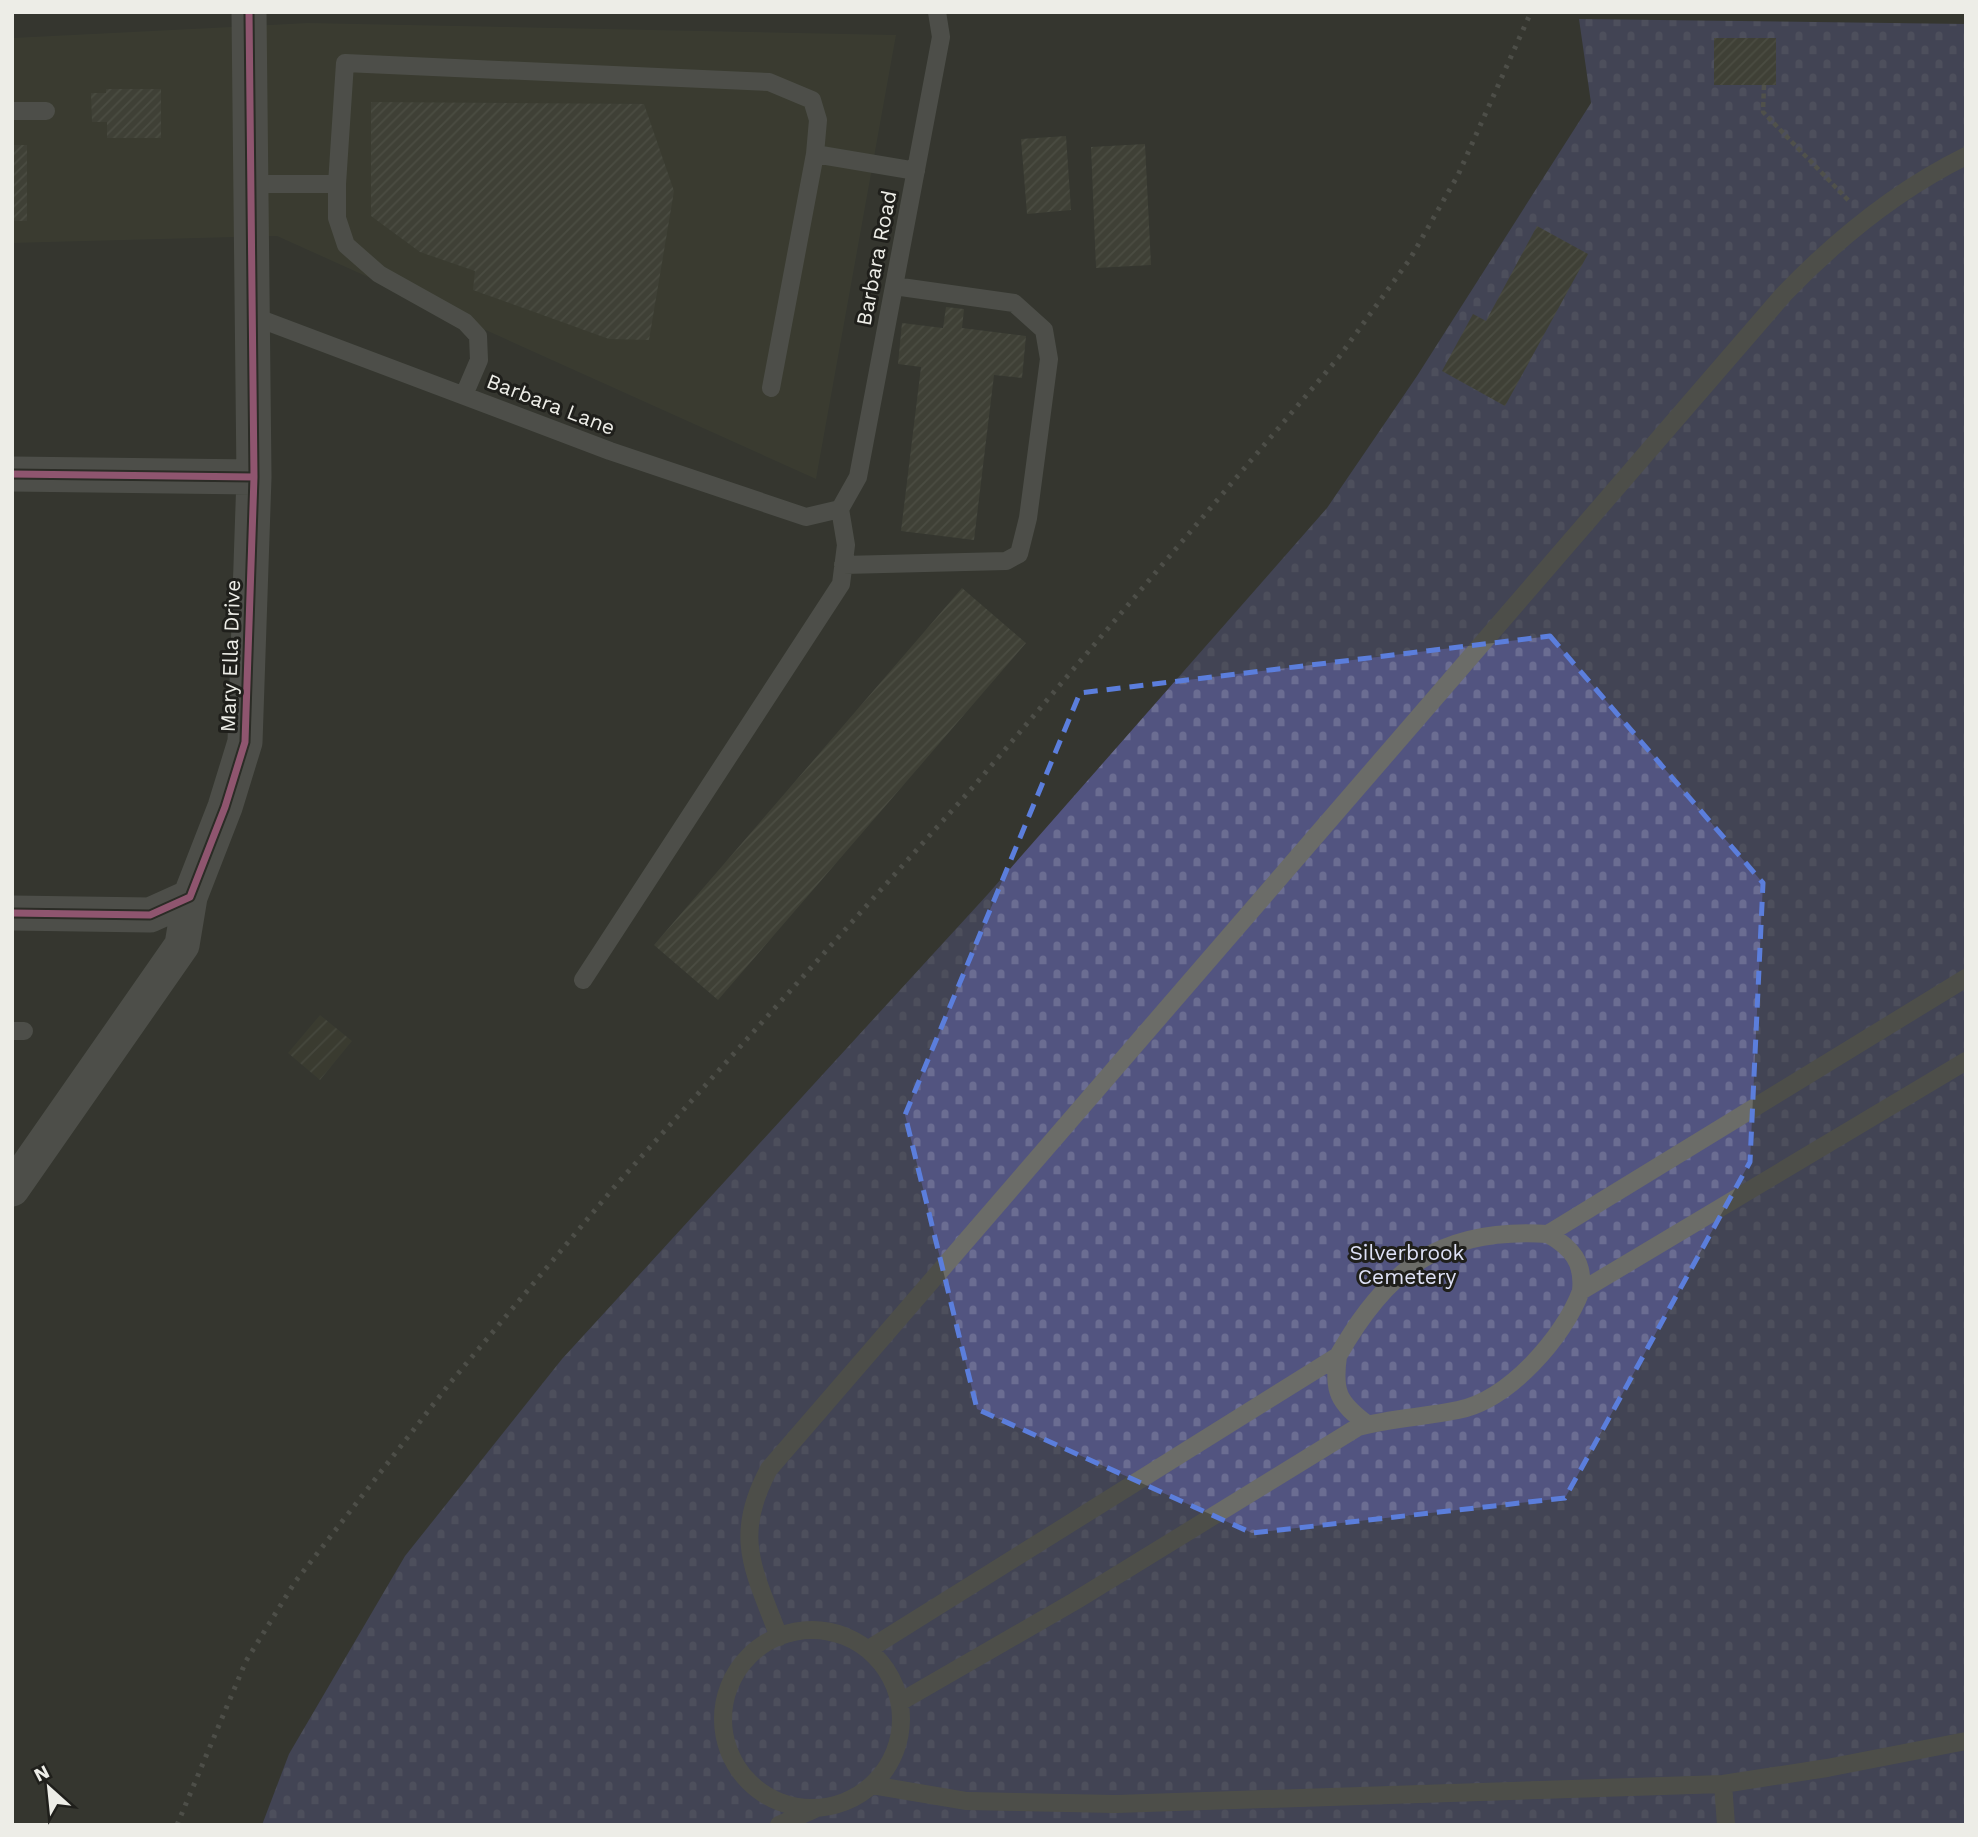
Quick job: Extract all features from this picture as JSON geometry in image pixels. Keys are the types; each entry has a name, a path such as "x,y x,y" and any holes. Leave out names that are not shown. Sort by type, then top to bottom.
{"street":[{"name":"Mary Ella Drive","path":"12,1189 182,945 190,897 225,807 245,742 254,477 250,316 249,12"},
{"path":"12,474 254,477"},
{"path":"12,913 149,915 190,897"}],"lane":[{"name":"Barbara Road","path":"840,509 858,477 941,37 937,12"},
{"path":"464,395 479,360 478,336 465,322 379,274 346,245 337,218 345,63 769,82 812,100 818,120 815,154 771,388"},
{"path":"12,111 46,111"},
{"path":"815,154 916,171"},
{"path":"779,1637 756,1576 747,1531 751,1510 769,1469 1784,294 1815,262 1867,219 1966,156"},
{"path":"250,184 337,184"},
{"path":"843,565 1006,561 1019,554 1028,518 1049,359 1044,330 1014,303 894,286"},
{"name":"Barbara Lane","path":"250,316 610,452 806,517 840,509"},
{"path":"583,980 841,584 846,545 840,509"},
{"path":"1548,1234 1966,978"},
{"path":"1581,1291 1966,1061"},
{"path":"869,1649 1338,1356 1378,1294 1405,1270 1445,1246 1480,1235 1518,1232 1548,1234 1567,1245 1577,1258 1583,1275 1581,1291 1571,1318 1553,1343 1494,1394 1461,1410 1358,1427 1074,1601 900,1702"},
{"path":"1338,1356 1335,1380 1338,1393 1346,1409 1367,1424"},
{"path":"779,1825 820,1807 848,1801 872,1785 889,1765 899,1740 900,1702 886,1667 869,1649 847,1636 809,1630 779,1637 754,1651 730,1685 724,1708 728,1746 750,1783 769,1796 793,1805 820,1807"},
{"path":"872,1785 967,1801 1116,1804 1723,1784 1854,1763 1966,1741"},
{"path":"1723,1784 1726,1825"}],"path":[{"path":"1763,85 1763,112 1867,219"}],"highlighted area":[{"path":"1550,636 1763,883 1750,1162 1565,1498 1252,1533 977,1409 905,1115 1080,693"}],"shaded area":[{"path":"308,23 896,35 816,479 277,236 12,243 12,38"},
{"path":"320,1015 352,1041 320,1080 288,1053"}],"green space":[{"name":"Silverbrook Cemetery","path":"1579,19 1966,24 1966,1825 262,1825 289,1754 405,1556 562,1359 988,894 1327,508 1417,376 1591,103"}],"building":[{"path":"1714,38 1776,38 1776,85 1714,85"},
{"path":"106,89 161,89 161,138 107,138 107,122 92,122 91,93 106,93"},
{"path":"371,102 644,104 674,191 649,340 609,339 473,290 475,271 420,252 371,216"},
{"path":"1066,136 1071,210 1027,214 1021,139"},
{"path":"1145,144 1151,265 1096,268 1091,147"},
{"path":"12,145 27,145 27,221 12,221"},
{"path":"1537,226 1588,254 1505,406 1442,371 1473,314 1486,321"},
{"path":"946,307 964,309 962,328 1026,336 1022,378 994,375 974,540 901,531 921,367 898,364 902,323 943,328"},
{"path":"962,588 1026,643 718,1000 654,945"}],"railway":[{"path":"177,1825 246,1661 295,1582 450,1383 616,1185 974,786 1339,357 1410,259 1458,175 1531,12"}],"cycle path":[{"path":"249,12 254,477"},
{"path":"12,474 254,477 245,742 225,807 190,897 150,915 12,913"}]}
